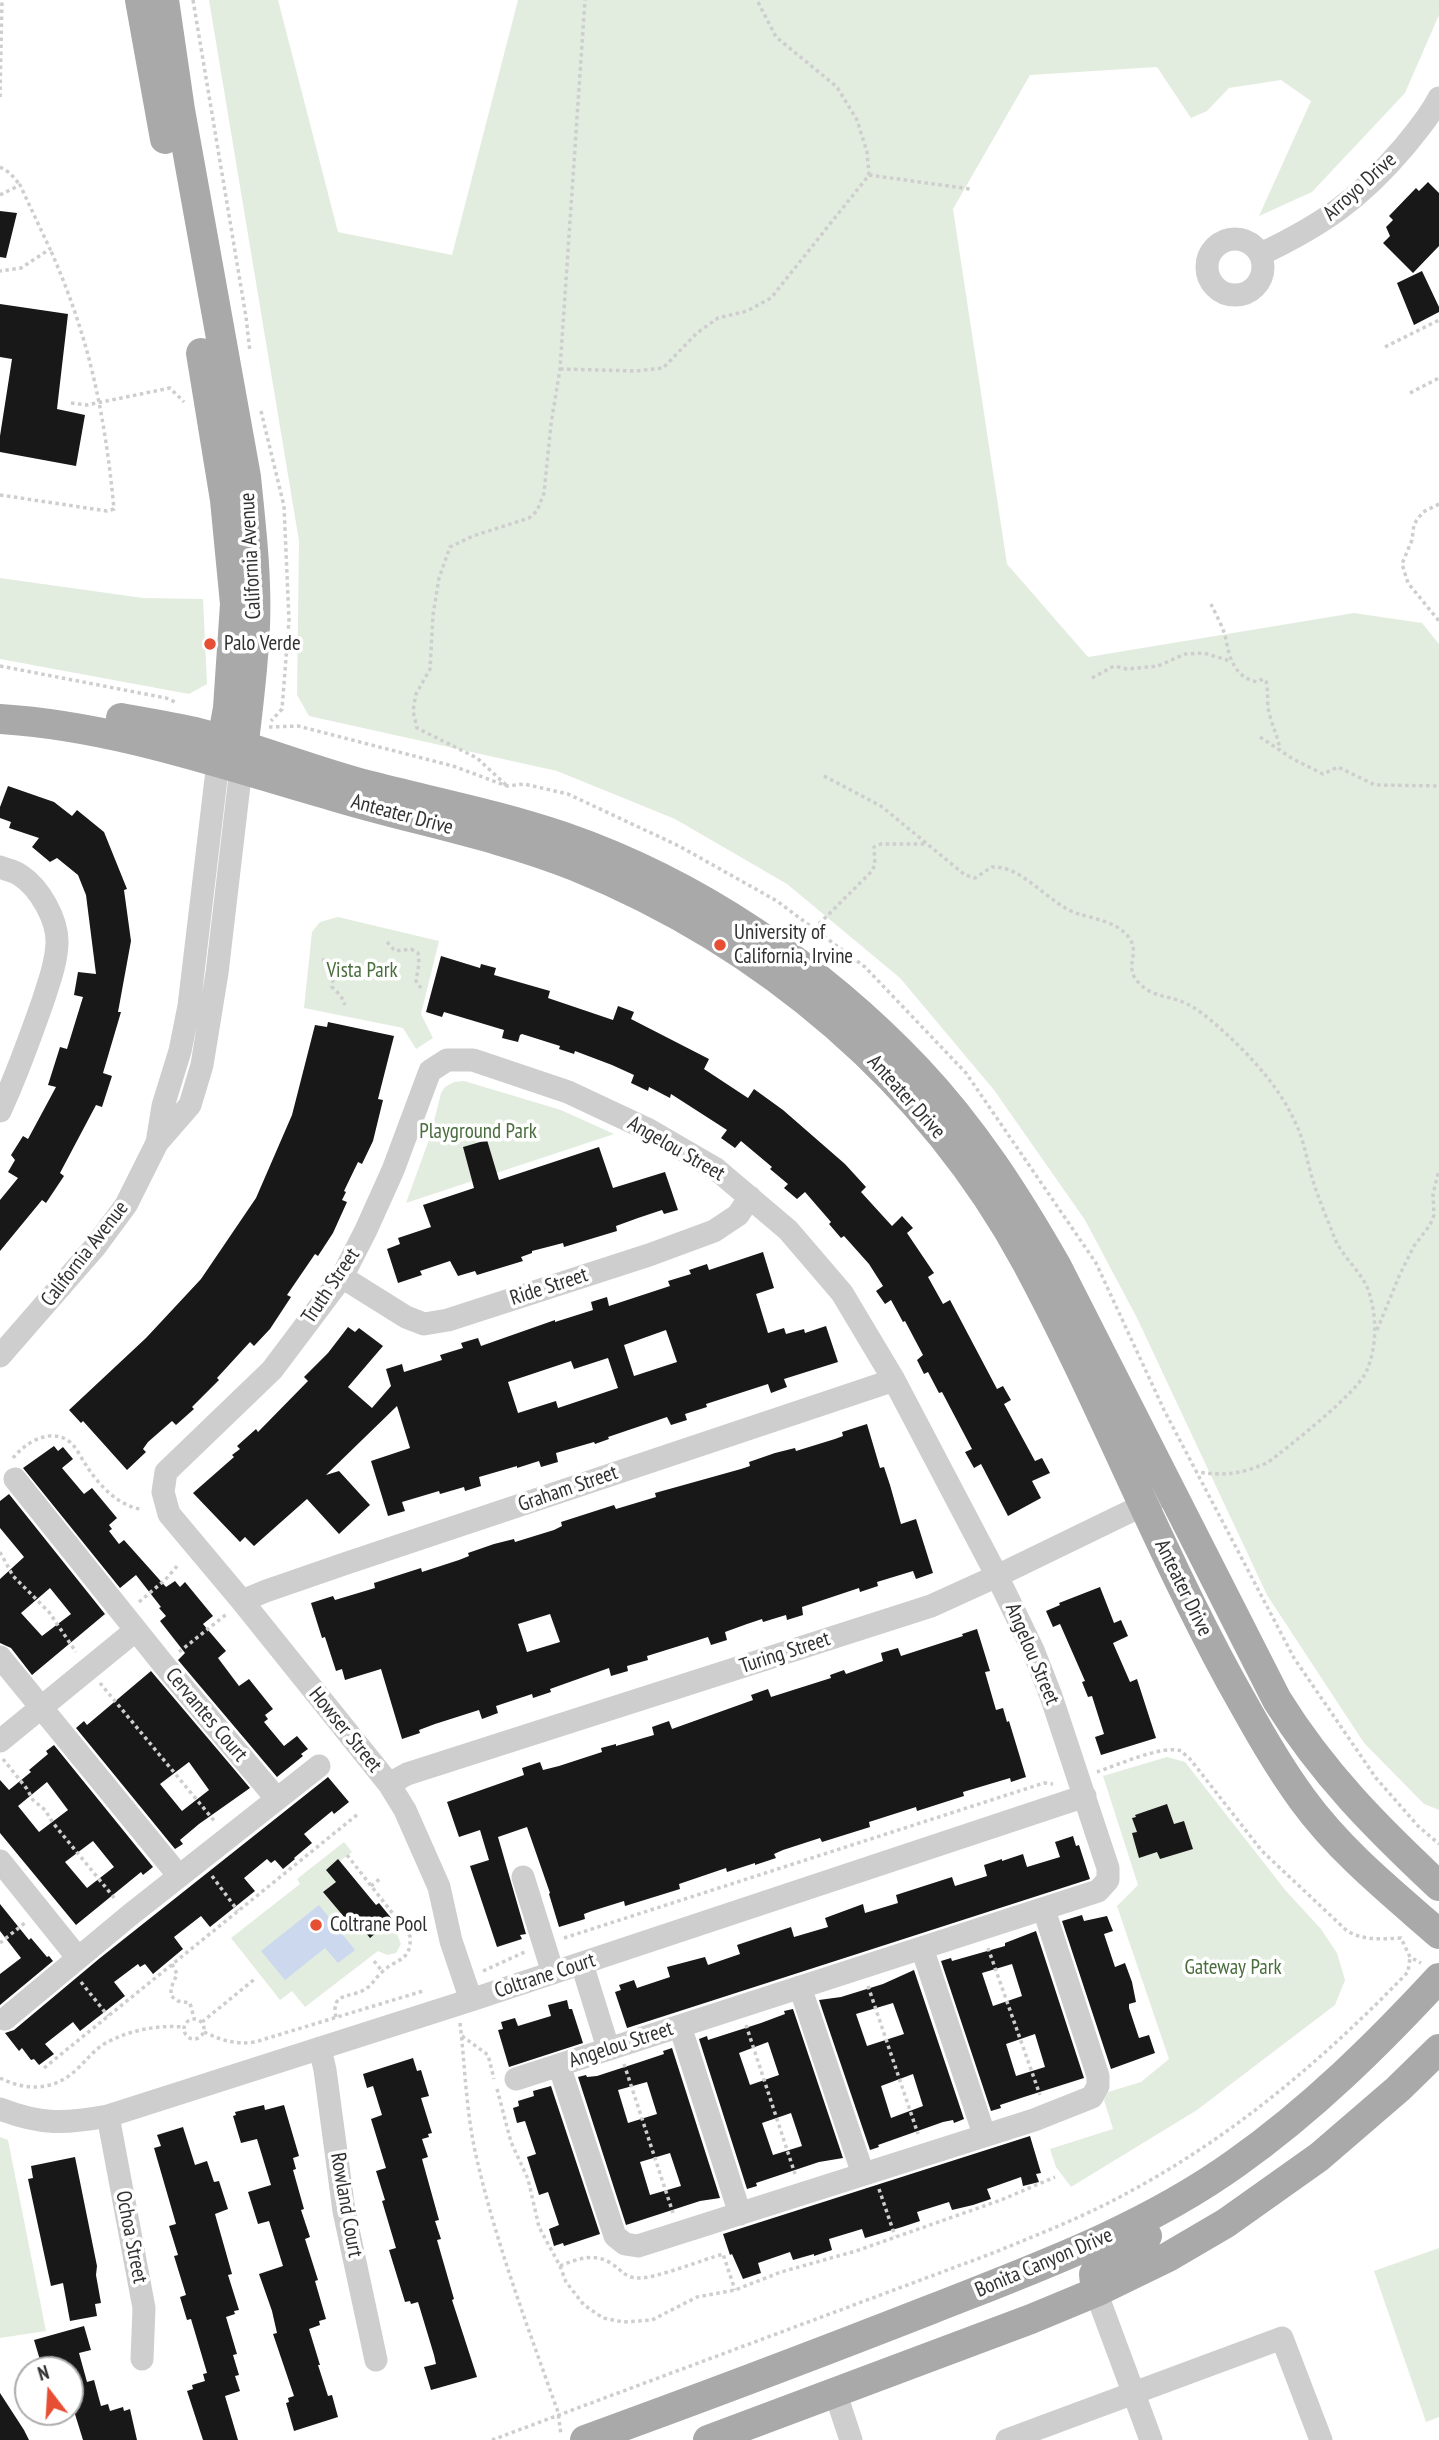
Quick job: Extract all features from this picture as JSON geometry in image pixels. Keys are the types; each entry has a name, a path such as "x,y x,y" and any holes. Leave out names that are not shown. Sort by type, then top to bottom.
{"main road":[{"name":"California Avenue","path":"140,0 225,500 235,604 228,708 238,749"},
{"name":"California Avenue","path":"164,0 180,110 246,477 254,566 255,625 251,682 238,749"},
{"name":"Anteater Drive","path":"0,699 95,713 197,733 386,812 507,843 574,866 624,887 716,936 804,999 848,1036 896,1083 941,1135 1006,1227 1037,1282 1191,1609 1271,1754 1306,1804 1348,1853 1439,1934"},
{"name":"Anteater Drive","path":"0,719 123,738 238,749 516,822 612,856 659,877 738,921 842,998 917,1069 977,1141 1020,1202 1057,1267 1247,1643 1297,1733 1321,1766 1377,1828 1439,1886"},
{"name":"Bonita Canyon Drive","path":"583,2436 631,2432 1043,2266 1129,2226 1237,2162 1307,2107 1384,2037 1430,1971"},
{"path":"708,2440 1031,2319 1096,2292 1168,2257 1279,2188 1358,2123 1439,2049"},
{"path":"1096,2292 1094,2274 1099,2266 1224,2188 1239,2174 1237,2162"}],"street":[{"name":"Arroyo Drive","path":"1261,254 1321,223 1381,174 1431,114 1439,98"},
{"name":"California Avenue","path":"0,1356 56,1293 118,1216 147,1167 157,1143 190,1105 202,1065 217,973 238,749"},
{"path":"0,867 18,874 30,883 52,918 57,941 54,966 37,1017 15,1081 0,1111"},
{"name":"Angelou Street","path":"460,1059 473,1060 568,1092 716,1169 788,1230 842,1293 894,1380 1033,1650 1108,1868 1108,1880 1098,1891 516,2079"},
{"name":"Truth Street","path":"163,1492 166,1472 272,1370 342,1277 389,1179 430,1071 447,1060 460,1059"},
{"name":"Ride Street","path":"342,1277 406,1317 424,1324 448,1320 649,1255 714,1231 738,1215 750,1197"},
{"name":"Graham Street","path":"242,1601 347,1563 894,1380"},
{"name":"Cervantes Court","path":"11,1472 164,1665 277,1799"},
{"name":"Howser Street","path":"163,1492 169,1514 389,1784 405,1810 439,1887 451,1941 471,2000"},
{"name":"Turing Street","path":"389,1784 407,1774 931,1606 1170,1492"},
{"path":"0,1741 89,1669 130,1622"},
{"path":"0,1657 179,1876"},
{"path":"5,2019 78,1968 130,1915 319,1766"},
{"name":"Coltrane Court","path":"0,2109 31,2120 64,2123 108,2116 582,1964 1081,1787"},
{"path":"0,1861 78,1968"},
{"path":"523,1877 553,1973"},
{"path":"559,2065 615,2236 625,2244 639,2246 740,2214 1047,2115 1092,2097 1098,2086 1098,2076 1044,1910"},
{"path":"922,1948 984,2134"},
{"path":"582,1964 613,2046"},
{"path":"800,1987 868,2172"},
{"path":"680,2026 740,2214"},
{"name":"Rowland Court","path":"320,2048 326,2070 344,2211 376,2360"},
{"name":"Ochoa Street","path":"108,2116 144,2308 142,2359"},
{"path":"1096,2292 1151,2440"},
{"path":"1007,2440 1282,2338 1321,2440"},
{"path":"835,2392 851,2440"}],"path":[{"path":"0,97 2,0"},
{"path":"508,786 477,758 417,728 413,711 416,694 430,669 439,578 450,547 473,536 529,518 537,512 544,493 560,369 585,0"},
{"path":"560,369 636,371 663,368 697,333 718,318 747,311 771,298 869,175 867,152 858,120 837,87 776,37 757,0"},
{"path":"0,167 10,173 20,185 66,284 89,351 107,442 114,509 112,511 0,495"},
{"path":"869,175 970,190"},
{"path":"0,195 20,185"},
{"path":"0,271 21,268 50,249"},
{"path":"1385,347 1439,320"},
{"path":"1410,393 1439,377"},
{"path":"71,403 87,405 170,388 189,404"},
{"path":"1439,504 1423,512 1414,524 1412,540 1402,564 1408,583 1439,621"},
{"path":"1211,604 1226,640 1230,661 1241,675 1249,680 1266,681 1270,696 1269,715 1278,734 1280,750"},
{"path":"1092,678 1114,666 1127,669 1158,666 1185,654 1212,654 1230,661"},
{"path":"0,666 166,698 183,706"},
{"path":"238,749 298,726 453,766 508,786 524,784 568,794 679,846 777,901 865,967 966,1073 1096,1263 1164,1410 1293,1658 1376,1778 1418,1826 1439,1844"},
{"path":"1260,737 1293,759 1323,774 1339,767 1348,769 1375,785 1439,786"},
{"path":"824,776 881,806 965,875 975,878 992,867 1006,869 1064,908 1077,914 1095,917 1115,927 1131,941 1133,949 1130,968 1139,983 1156,995 1189,1004 1266,1072 1296,1123 1311,1175 1336,1242 1369,1290 1376,1332"},
{"path":"814,929 871,872 875,865 874,847 881,844 926,844"},
{"path":"387,942 395,951 411,949 418,954 416,981 421,988"},
{"path":"321,960 331,962 334,966 332,987 345,1005"},
{"path":"1196,1472 1222,1476 1235,1474 1274,1457 1354,1389 1366,1374 1376,1332 1400,1274 1434,1215 1433,1194 1439,1170"},
{"path":"11,1472 23,1449 41,1437 52,1435 64,1438 72,1444 88,1469 115,1498 129,1507 140,1509"},
{"path":"0,1552 13,1576 49,1612 89,1669 228,1838"},
{"path":"130,1622 178,1565"},
{"path":"164,1665 242,1601"},
{"path":"482,1972 544,1945 1044,1783 1081,1787 1158,1752 1171,1750 1181,1751 1190,1759 1256,1844 1313,1900 1355,1936 1401,1938 1410,1957 1430,1971"},
{"path":"0,1755 33,1800 45,1810 130,1915"},
{"path":"44,2068 358,1814"},
{"path":"336,2017 335,2005 339,1999 367,1988 382,1971 403,1959 408,1952 410,1936 347,1856"},
{"path":"199,1860 238,1911"},
{"path":"371,1886 381,1878"},
{"path":"401,1924 408,1919"},
{"path":"0,1943 27,1922"},
{"path":"982,1929 1047,2115"},
{"path":"492,2440 993,2253 1129,2192 1228,2131 1311,2067 1408,1972 1410,1957"},
{"path":"374,1961 382,1971"},
{"path":"172,1964 177,1974 171,1988 171,1996 178,2001 190,2003 194,2018 202,2022"},
{"path":"862,1967 925,2153"},
{"path":"78,1968 108,2017"},
{"path":"202,2022 256,1978"},
{"path":"204,2032 240,2044 276,2036 432,1989"},
{"path":"740,2006 802,2194"},
{"path":"194,2018 187,2021 184,2027 185,2034 193,2039 204,2032 202,2022"},
{"path":"460,2021 475,2148 501,2252 559,2417 583,2436"},
{"path":"0,2078 28,2088 57,2084 69,2077 104,2045 123,2035 165,2025 184,2027"},
{"path":"613,2046 680,2233"},
{"path":"868,2172 895,2236"},
{"path":"560,2266 580,2257 600,2258 612,2264 625,2277 643,2279 723,2254 735,2290"}],"green space":[{"path":"209,0 278,0 338,232 452,255 518,0 1439,0 1439,15 1405,93 1312,192 1259,216 1311,101 1281,80 1229,88 1207,111 1191,118 1157,67 1030,75 953,209 1007,564 1088,657 1354,613 1422,623 1439,644 1439,1810 1424,1804 1364,1743 1267,1595 1137,1318 1085,1220 994,1090 900,978 787,884 675,819 557,771 309,716 297,695 299,541"},
{"path":"0,578 143,598 203,599 207,684 189,694 0,659"},
{"name":"Vista Park","path":"338,917 439,941 421,1014 433,1038 416,1049 403,1028 304,1008 312,932 320,922"},
{"name":"Playground Park","path":"464,1081 561,1110 614,1134 406,1203 430,1137 441,1093 454,1082"},
{"name":"Gateway Park","path":"1167,1757 1185,1762 1286,1891 1321,1929 1337,1953 1345,1980 1335,2005 1197,2110 1071,2187 1056,2167 1050,2149 1113,2129 1104,2100 1108,2092 1141,2082 1169,2059 1117,1906 1138,1885 1103,1776"},
{"name":"Coltrane Pool","path":"344,1842 352,1852 340,1861 389,1922 381,1928 397,1934 401,1944 396,1953 387,1955 378,1951 305,2007 292,1991 280,2000 231,1938 300,1884 297,1879"},
{"path":"0,2137 8,2140 46,2331 0,2338"},
{"path":"1439,2248 1439,2417 1426,2422 1374,2271"}],"water":[{"name":"Coltrane Pool","path":"319,1905 355,1950 338,1963 325,1948 285,1980 261,1951"}],"building":[{"path":"1428,182 1439,193 1439,246 1413,273 1383,243 1390,236 1386,227 1393,220 1389,216 1416,188 1419,191"},
{"path":"0,211 17,213 6,258 0,257"},
{"path":"1422,271 1439,312 1414,325 1397,283"},
{"path":"0,304 68,314 57,409 85,415 76,466 0,452 12,359 0,357"},
{"path":"8,786 54,802 72,816 77,810 104,832 127,889 124,890 131,941 118,1012 121,1012 103,1073 112,1076 102,1107 96,1105 60,1173 64,1176 46,1203 42,1200 0,1251 0,1200 18,1178 8,1172 15,1160 11,1155 23,1136 28,1139 56,1087 48,1085 60,1047 67,1049 83,997 74,995 78,972 96,974 86,895 78,875 57,858 50,862 32,847 39,838 9,828 11,822 0,818 0,807"},
{"path":"441,956 480,968 481,964 496,968 494,975 550,991 548,998 613,1020 618,1006 634,1012 631,1019 709,1059 704,1069 748,1098 754,1089 783,1110 845,1164 866,1187 861,1192 892,1226 902,1216 913,1228 907,1233 934,1273 928,1277 943,1304 950,1300 997,1389 1003,1386 1011,1400 1004,1404 1035,1461 1042,1458 1050,1473 1032,1481 1041,1498 1008,1516 981,1464 974,1468 965,1452 972,1449 942,1392 939,1393 928,1372 924,1374 917,1360 923,1355 905,1321 903,1322 891,1300 885,1304 876,1291 883,1286 869,1264 844,1236 841,1238 805,1192 797,1199 784,1188 788,1184 770,1169 772,1167 741,1141 735,1148 721,1138 727,1130 671,1094 670,1098 649,1087 648,1091 631,1083 634,1075 575,1051 574,1054 559,1049 560,1046 522,1034 518,1042 502,1038 504,1030 444,1012 442,1017 426,1012"},
{"path":"328,1022 394,1036 378,1099 383,1100 373,1141 362,1164 358,1162 344,1191 346,1192 342,1200 347,1202 333,1233 287,1295 291,1297 270,1329 254,1346 250,1342 217,1378 219,1380 192,1407 194,1409 176,1425 172,1421 148,1442 143,1449 146,1452 127,1470 83,1421 81,1423 69,1410 146,1338 201,1279 256,1198 292,1115 315,1025 327,1027"},
{"path":"487,1140 499,1180 599,1147 613,1188 665,1172 678,1210 664,1214 662,1210 616,1226 617,1231 564,1247 563,1243 532,1251 521,1257 523,1261 477,1275 475,1271 458,1276 450,1261 420,1271 422,1275 398,1283 387,1249 400,1244 398,1238 431,1227 423,1205 474,1188 463,1147"},
{"path":"763,1252 774,1288 756,1294 768,1333 784,1328 786,1334 804,1329 805,1333 826,1326 838,1362 784,1379 787,1387 771,1393 768,1384 706,1404 707,1407 685,1414 687,1420 671,1425 667,1417 595,1444 594,1442 556,1453 558,1462 541,1467 539,1461 517,1466 479,1477 481,1486 465,1491 464,1487 440,1494 439,1491 402,1502 405,1511 388,1516 371,1461 410,1448 397,1406 326,1475 339,1471 370,1505 339,1534 307,1499 254,1546 245,1537 240,1542 193,1493 234,1457 232,1455 240,1449 237,1446 256,1429 258,1432 308,1381 304,1377 328,1353 348,1327 355,1332 359,1328 383,1346 348,1387 372,1408 391,1386 386,1369 402,1364 404,1372 442,1360 440,1355 463,1348 461,1343 478,1338 481,1346 555,1320 593,1310 591,1302 607,1297 609,1306 670,1286 668,1281 691,1274 689,1270 707,1264 709,1270","holes":["666,1330 677,1362 634,1376 624,1345","608,1358 618,1388 558,1408 556,1401 518,1413 508,1382 571,1361 574,1369"]},
{"path":"867,1424 880,1468 884,1467 901,1524 916,1519 933,1573 916,1579 913,1571 877,1582 878,1586 860,1592 859,1588 802,1607 803,1615 787,1620 786,1615 763,1622 762,1619 725,1632 727,1640 711,1645 708,1637 647,1656 648,1660 627,1666 628,1671 611,1676 609,1668 550,1689 551,1692 533,1698 532,1694 496,1706 498,1713 482,1719 479,1710 419,1730 420,1733 402,1739 381,1669 345,1680 342,1669 336,1671 311,1603 333,1596 335,1600 375,1588 374,1583 421,1568 422,1572 459,1560 469,1556 468,1553 494,1544 514,1539 515,1542 554,1530 562,1526 561,1522 614,1505 616,1509 656,1497 655,1493 750,1466 749,1462 775,1453 795,1448 796,1451 835,1439 843,1436 842,1432","holes":["550,1614 560,1642 527,1652 518,1624"]},
{"path":"54,1446 58,1451 63,1447 73,1459 62,1468 84,1494 92,1488 117,1518 109,1525 112,1529 109,1531 119,1544 124,1540 166,1587 175,1581 180,1587 185,1582 213,1616 203,1624 226,1651 218,1658 239,1686 249,1679 273,1709 265,1715 268,1719 264,1722 284,1746 297,1736 308,1749 277,1777 178,1660 185,1653 160,1621 166,1616 159,1608 161,1607 136,1575 120,1588 23,1468"},
{"path":"9,1494 105,1614 32,1675 11,1648 0,1643 0,1579 24,1557 0,1528 0,1501","holes":["50,1588 71,1614 42,1636 21,1613"]},
{"path":"1100,1587 1114,1623 1121,1620 1128,1636 1113,1643 1130,1682 1137,1679 1156,1738 1101,1755 1095,1737 1104,1734 1092,1696 1088,1697 1082,1682 1085,1681 1060,1624 1053,1627 1046,1611"},
{"path":"977,1629 990,1671 985,1672 996,1710 1003,1708 1007,1722 1009,1721 1026,1777 1011,1782 1010,1778 963,1792 964,1796 917,1811 916,1807 869,1822 870,1827 822,1842 820,1838 783,1850 774,1854 776,1858 755,1865 727,1872 726,1868 679,1884 680,1889 625,1906 624,1901 592,1911 584,1914 585,1919 559,1927 527,1827 498,1837 526,1934 520,1935 522,1939 497,1947 470,1866 489,1860 480,1830 459,1837 447,1802 524,1775 522,1768 540,1762 543,1770 559,1766 602,1752 601,1748 654,1735 652,1727 669,1721 672,1729 753,1700 751,1695 768,1689 771,1697 831,1678 830,1675 844,1670 846,1674 883,1661 881,1653 898,1648 901,1656"},
{"path":"151,1671 250,1788 199,1824 180,1840 183,1844 175,1849 76,1728 84,1721 87,1725","holes":["189,1762 209,1790 182,1811 160,1784"]},
{"path":"54,1745 153,1867 143,1875 141,1872 76,1925 0,1833 0,1780 9,1790 31,1772 29,1770 48,1754 46,1751","holes":["47,1782 68,1810 39,1832 18,1806","93,1841 114,1867 87,1888 65,1862"]},
{"path":"328,1777 349,1802 334,1814 332,1811 304,1834 312,1843 295,1859 283,1869 275,1860 271,1863 267,1859 244,1878 255,1891 210,1927 201,1916 174,1937 183,1949 153,1974 145,1964 140,1967 138,1964 114,1982 125,1996 80,2031 73,2022 45,2044 54,2054 39,2065 34,2059 31,2060 22,2048 19,2051 5,2033 14,2030 100,1958"},
{"path":"1167,1804 1174,1824 1184,1821 1193,1849 1160,1859 1157,1852 1139,1858 1132,1833 1137,1832 1132,1818"},
{"path":"1073,1836 1076,1846 1079,1845 1090,1879 627,2028 615,1992 621,1990 619,1985 634,1980 637,1988 670,1977 667,1967 705,1957 708,1965 740,1954 737,1945 791,1927 794,1937 828,1927 825,1918 863,1904 865,1913 898,1903 896,1895 952,1877 955,1886 987,1876 984,1865 1002,1859 1023,1854 1027,1867 1060,1857 1055,1842"},
{"path":"338,1859 376,1905 379,1903 392,1919 370,1938 361,1927 356,1931 323,1892 336,1882 326,1870"},
{"path":"0,1904 29,1940 31,1938 53,1961 0,2005 0,1974 21,1958 0,1931"},
{"path":"1082,1915 1084,1921 1107,1916 1113,1931 1104,1934 1115,1967 1125,1963 1132,1982 1136,2002 1129,2004 1129,2008 1139,2038 1149,2035 1155,2053 1111,2069 1062,1921"},
{"path":"1036,1931 1084,2078 1000,2105 1001,2108 991,2111 941,1961 951,1958 952,1961 1005,1946 1005,1943","holes":["1012,1964 1022,1996 993,2006 982,1973","1035,2034 1045,2067 1016,2076 1006,2044"]},
{"path":"914,1970 964,2119 954,2123 953,2120 943,2122 870,2150 819,2000 841,1997 883,1984","holes":["893,2003 904,2034 867,2046 856,2014","913,2074 923,2106 891,2118 881,2086"]},
{"path":"567,2000 583,2043 509,2067 498,2030 503,2029 501,2022 515,2018 518,2026 551,2016 548,2005"},
{"path":"793,2009 843,2158 819,2162 756,2183 757,2186 747,2189 699,2039 707,2036 708,2040 761,2023 785,2014 784,2011","holes":["768,2042 779,2075 750,2085 739,2053","791,2113 802,2146 773,2155 762,2123"]},
{"path":"672,2048 720,2198 700,2201 626,2225 578,2077 597,2076 664,2054 663,2051","holes":["647,2082 657,2114 628,2123 618,2090","670,2153 681,2186 650,2195 640,2162"]},
{"path":"413,2058 417,2071 421,2070 429,2096 421,2098 432,2133 422,2139 428,2157 422,2159 439,2220 435,2221 441,2239 437,2240 454,2299 452,2300 477,2377 431,2390 424,2367 436,2364 434,2355 418,2302 405,2302 389,2250 396,2248 376,2171 386,2168 371,2119 382,2115 373,2086 367,2088 363,2074"},
{"path":"551,2086 600,2234 564,2246 563,2243 554,2246 549,2229 559,2225 548,2192 539,2195 527,2157 536,2154 525,2121 517,2123 513,2108 519,2106 518,2101 534,2096 533,2091"},
{"path":"264,2105 265,2110 284,2105 299,2156 293,2158 296,2169 293,2170 310,2237 305,2239 318,2280 315,2281 326,2319 319,2321 320,2325 309,2329 328,2396 332,2395 338,2417 294,2431 286,2403 289,2402 288,2398 294,2396 273,2334 277,2333 272,2311 259,2274 283,2266 269,2221 258,2224 248,2192 271,2185 257,2139 241,2143 233,2116 236,2115 235,2112"},
{"path":"183,2127 195,2165 207,2161 214,2182 219,2181 228,2209 215,2214 232,2274 228,2275 239,2310 226,2317 237,2354 233,2355 240,2391 225,2396 238,2440 203,2440 187,2391 193,2389 192,2385 205,2381 203,2374 207,2373 191,2319 187,2320 180,2297 186,2295 174,2256 178,2255 169,2226 176,2224 154,2148 161,2146 157,2135"},
{"path":"1030,2136 1041,2173 1036,2174 1039,2182 1023,2186 1021,2177 987,2189 991,2199 973,2205 952,2210 949,2202 917,2212 920,2221 902,2227 865,2238 862,2229 829,2239 832,2250 793,2260 790,2252 758,2263 761,2273 743,2279 732,2254 730,2255 723,2234"},
{"path":"75,2157 97,2266 101,2303 95,2304 97,2316 70,2321 63,2283 51,2286 28,2179 33,2178 31,2166"},
{"path":"84,2326 91,2350 79,2353 80,2356 39,2356 34,2340"},
{"path":"84,2371 87,2382 94,2380 101,2406 108,2404 110,2411 123,2407 124,2411 130,2409 137,2440 83,2440 79,2426 84,2426"},
{"path":"0,2393 14,2415 14,2426 21,2426 29,2440 0,2440"}],"place":[{"name":"Palo Verde","path":"210,644"},
{"name":"University of California, Irvine","path":"720,945"},
{"name":"Coltrane Pool","path":"316,1925"}]}
